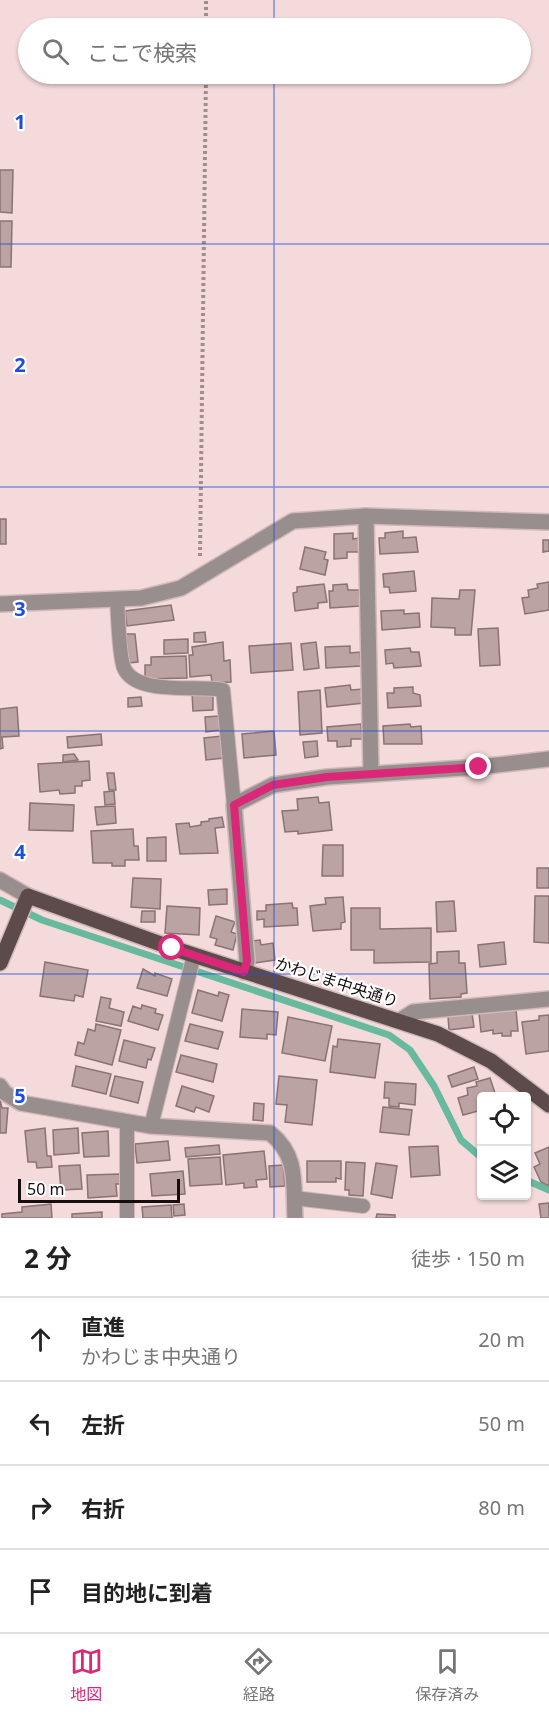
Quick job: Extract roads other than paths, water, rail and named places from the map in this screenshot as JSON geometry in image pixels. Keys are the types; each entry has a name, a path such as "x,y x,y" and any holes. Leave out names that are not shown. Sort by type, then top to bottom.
{"main road":[{"name":"かわじま中央通り","path":"28,896 244,972 438,1034 491,1061 549,1105"},
{"path":"0,963 28,896"}],"street":[{"path":"366,516 370,773"},
{"path":"0,604 141,598 181,588 200,574 293,521 366,516 549,522"},
{"path":"244,972 247,961 234,805 273,785 370,773 479,767 549,759"},
{"name":"かわじま中央通り","path":"0,880 28,896"},
{"path":"399,1021 413,1012 549,999"},
{"path":"0,1086 5,1093 21,1103 127,1122 151,1126 270,1133 284,1144 292,1160 295,1218"}],"lane":[{"path":"117,599 123,668 135,681 158,687 205,686 223,690 234,805"},
{"path":"151,1126 194,955"},
{"path":"127,1122 127,1218"},
{"path":"294,1198 363,1206"}],"waterway":[{"path":"0,900 42,920 389,1035 410,1050 434,1086 461,1140 477,1154"},
{"path":"531,1182 549,1190"}]}
